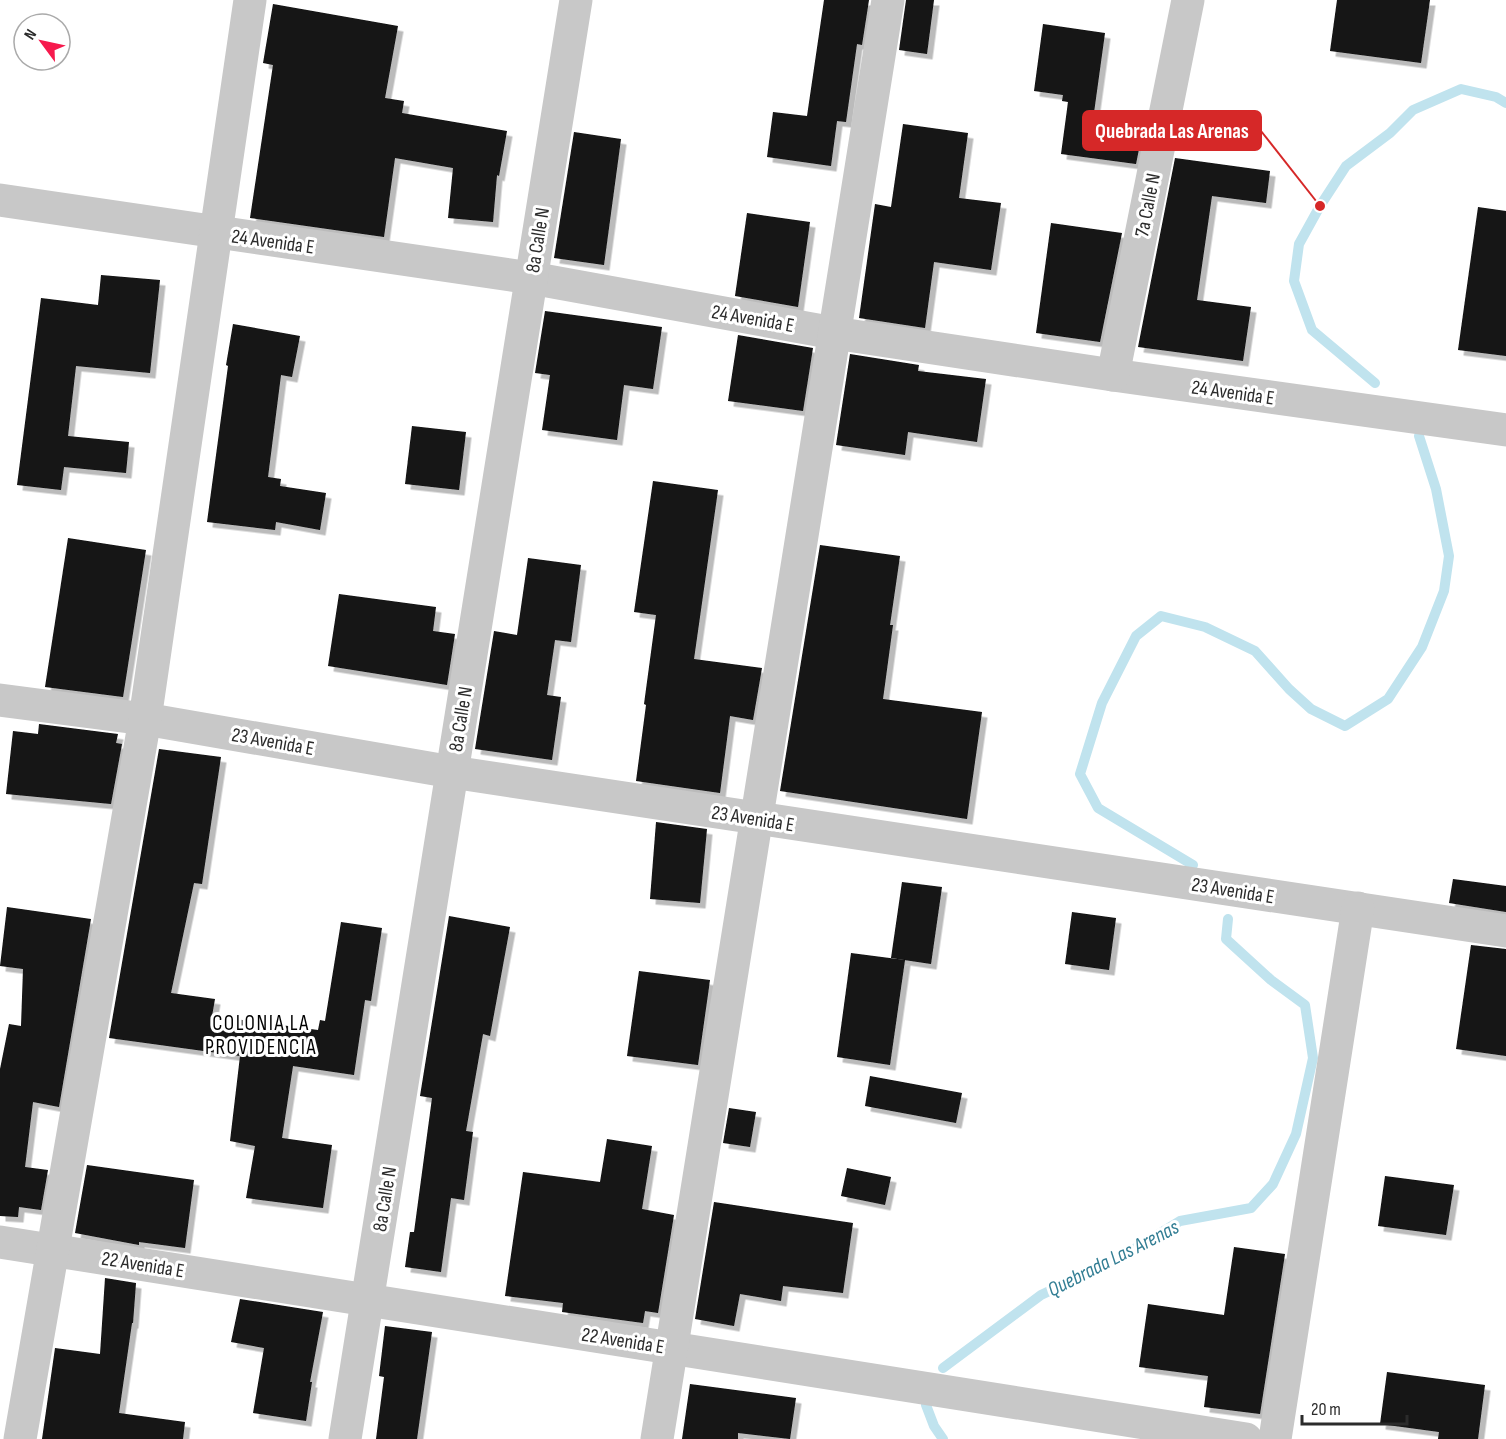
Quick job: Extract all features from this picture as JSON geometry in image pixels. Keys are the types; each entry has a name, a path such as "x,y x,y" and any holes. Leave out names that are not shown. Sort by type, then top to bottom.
{"street":[{"path":"20,1439 145,718 250,0"},
{"name":"8a Calle N","path":"345,1439 576,0"},
{"path":"657,1439 888,0"},
{"name":"7a Calle N","path":"1113,375 1188,0"},
{"name":"24 Avenida E","path":"0,200 531,278 834,333 1506,430"},
{"name":"23 Avenida E","path":"0,700 145,718 452,772 1506,931"},
{"path":"1275,1439 1358,908"},
{"name":"22 Avenida E","path":"0,1242 1246,1439"}],"building":[{"path":"824,0 869,0 862,45 857,44 846,122 837,121 831,166 767,157 773,112 807,116"},
{"path":"906,0 934,0 927,54 899,50"},
{"path":"1337,0 1430,0 1421,63 1330,51"},
{"path":"273,4 398,26 385,98 404,101 402,113 507,131 499,176 497,175 493,222 448,218 453,168 395,158 384,237 250,218 273,65 263,63"},
{"path":"1043,24 1105,33 1092,127 1142,134 1136,164 1061,154 1068,102 1062,101 1063,95 1034,91"},
{"path":"903,124 968,133 959,198 1001,203 991,270 934,262 925,328 859,318 875,204 891,207"},
{"path":"574,132 621,139 604,265 554,258"},
{"path":"1175,158 1270,171 1266,203 1212,196 1197,300 1251,307 1243,361 1138,347"},
{"path":"1478,207 1506,211 1506,356 1458,350"},
{"path":"747,213 810,222 798,307 735,296"},
{"path":"1051,223 1122,233 1100,342 1036,333"},
{"path":"101,275 160,280 150,373 76,366 68,436 129,442 126,473 64,467 61,490 17,485 41,298 98,305"},
{"path":"545,311 662,327 653,389 624,385 617,440 542,430 550,375 535,373"},
{"path":"233,324 300,336 292,377 281,375 268,477 281,479 280,486 326,493 320,530 276,522 275,530 207,522"},
{"path":"738,335 813,348 803,411 728,401"},
{"path":"850,354 919,365 918,371 986,379 977,442 908,432 905,455 836,445"},
{"path":"412,426 466,432 459,490 405,484"},
{"path":"653,481 718,490 694,659 762,668 753,720 730,716 720,793 636,781 656,615 634,612"},
{"path":"68,538 146,550 123,697 45,687"},
{"path":"820,545 900,556 883,699 982,712 967,819 780,791"},
{"path":"528,558 581,565 571,642 555,640 547,695 561,697 552,760 475,749 494,631 517,635"},
{"path":"339,594 436,607 433,631 455,634 447,685 328,666"},
{"path":"39,724 118,734 116,743 122,744 111,804 6,794 13,731 38,734"},
{"path":"159,749 221,757 202,884 194,883 171,993 215,999 212,1016 318,1030 320,1020 325,1021 341,922 382,928 371,1001 365,1000 354,1075 293,1066 282,1138 332,1145 323,1208 246,1198 255,1146 230,1141 240,1056 109,1038"},
{"path":"656,822 707,829 700,903 650,899"},
{"path":"1453,879 1506,886 1506,912 1449,903"},
{"path":"902,882 942,887 931,964 891,958"},
{"path":"7,907 91,919 59,1107 33,1102 25,1167 48,1170 41,1210 19,1207 18,1217 0,1216 0,1069 9,1024 21,1026 23,969 0,966"},
{"path":"1072,912 1116,918 1109,970 1065,964"},
{"path":"449,916 510,927 490,1036 483,1034 466,1131 473,1132 464,1200 451,1198 441,1272 405,1267 410,1232 414,1232 432,1098 420,1096"},
{"path":"1471,945 1506,949 1506,1056 1456,1049"},
{"path":"851,953 905,960 890,1065 837,1057"},
{"path":"639,971 710,980 698,1065 627,1056"},
{"path":"870,1076 962,1093 956,1123 865,1106"},
{"path":"729,1108 756,1112 750,1147 723,1143"},
{"path":"607,1139 652,1146 642,1209 674,1215 658,1313 645,1311 643,1323 562,1312 563,1303 505,1296 523,1172 600,1182"},
{"path":"87,1165 194,1180 185,1248 139,1242 139,1245 75,1233"},
{"path":"847,1168 891,1177 885,1205 841,1196"},
{"path":"1385,1176 1454,1185 1446,1235 1378,1226"},
{"path":"714,1202 853,1223 843,1293 783,1286 781,1301 740,1294 734,1326 695,1319"},
{"path":"1234,1247 1285,1254 1260,1414 1204,1407 1208,1376 1139,1367 1148,1304 1224,1315"},
{"path":"105,1278 136,1283 133,1323 119,1413 185,1422 183,1439 42,1439 55,1348 100,1354"},
{"path":"240,1299 323,1312 310,1382 312,1382 306,1421 253,1413 264,1348 231,1342"},
{"path":"385,1326 432,1332 417,1439 376,1439 384,1377 379,1376"},
{"path":"1387,1372 1485,1385 1478,1439 1438,1439 1439,1432 1380,1424"},
{"path":"690,1384 796,1398 790,1439 738,1433 738,1439 682,1439"}],"waterway":[{"name":"Quebrada Las Arenas","path":"1375,383 1312,330 1294,281 1299,244 1346,166 1390,133 1413,110 1461,89 1496,97 1506,103"},
{"name":"Quebrada Las Arenas","path":"1193,865 1098,808 1080,774 1102,703 1136,636 1161,616 1205,627 1255,651 1289,689 1311,709 1345,726 1388,699 1422,647 1444,591 1449,556 1436,489 1419,436"},
{"name":"Quebrada Las Arenas","path":"943,1368 1041,1295 1121,1257 1180,1221 1251,1208 1273,1184 1296,1134 1313,1058 1305,1005 1271,980 1226,939 1228,919"},
{"name":"Quebrada Las Arenas","path":"926,1405 934,1426 943,1439"}],"place":[{"name":"Quebrada Las Arenas","path":"1320,206"}],"district":[{"name":"COLONIA LA PROVIDENCIA","path":"261,1035"}]}
